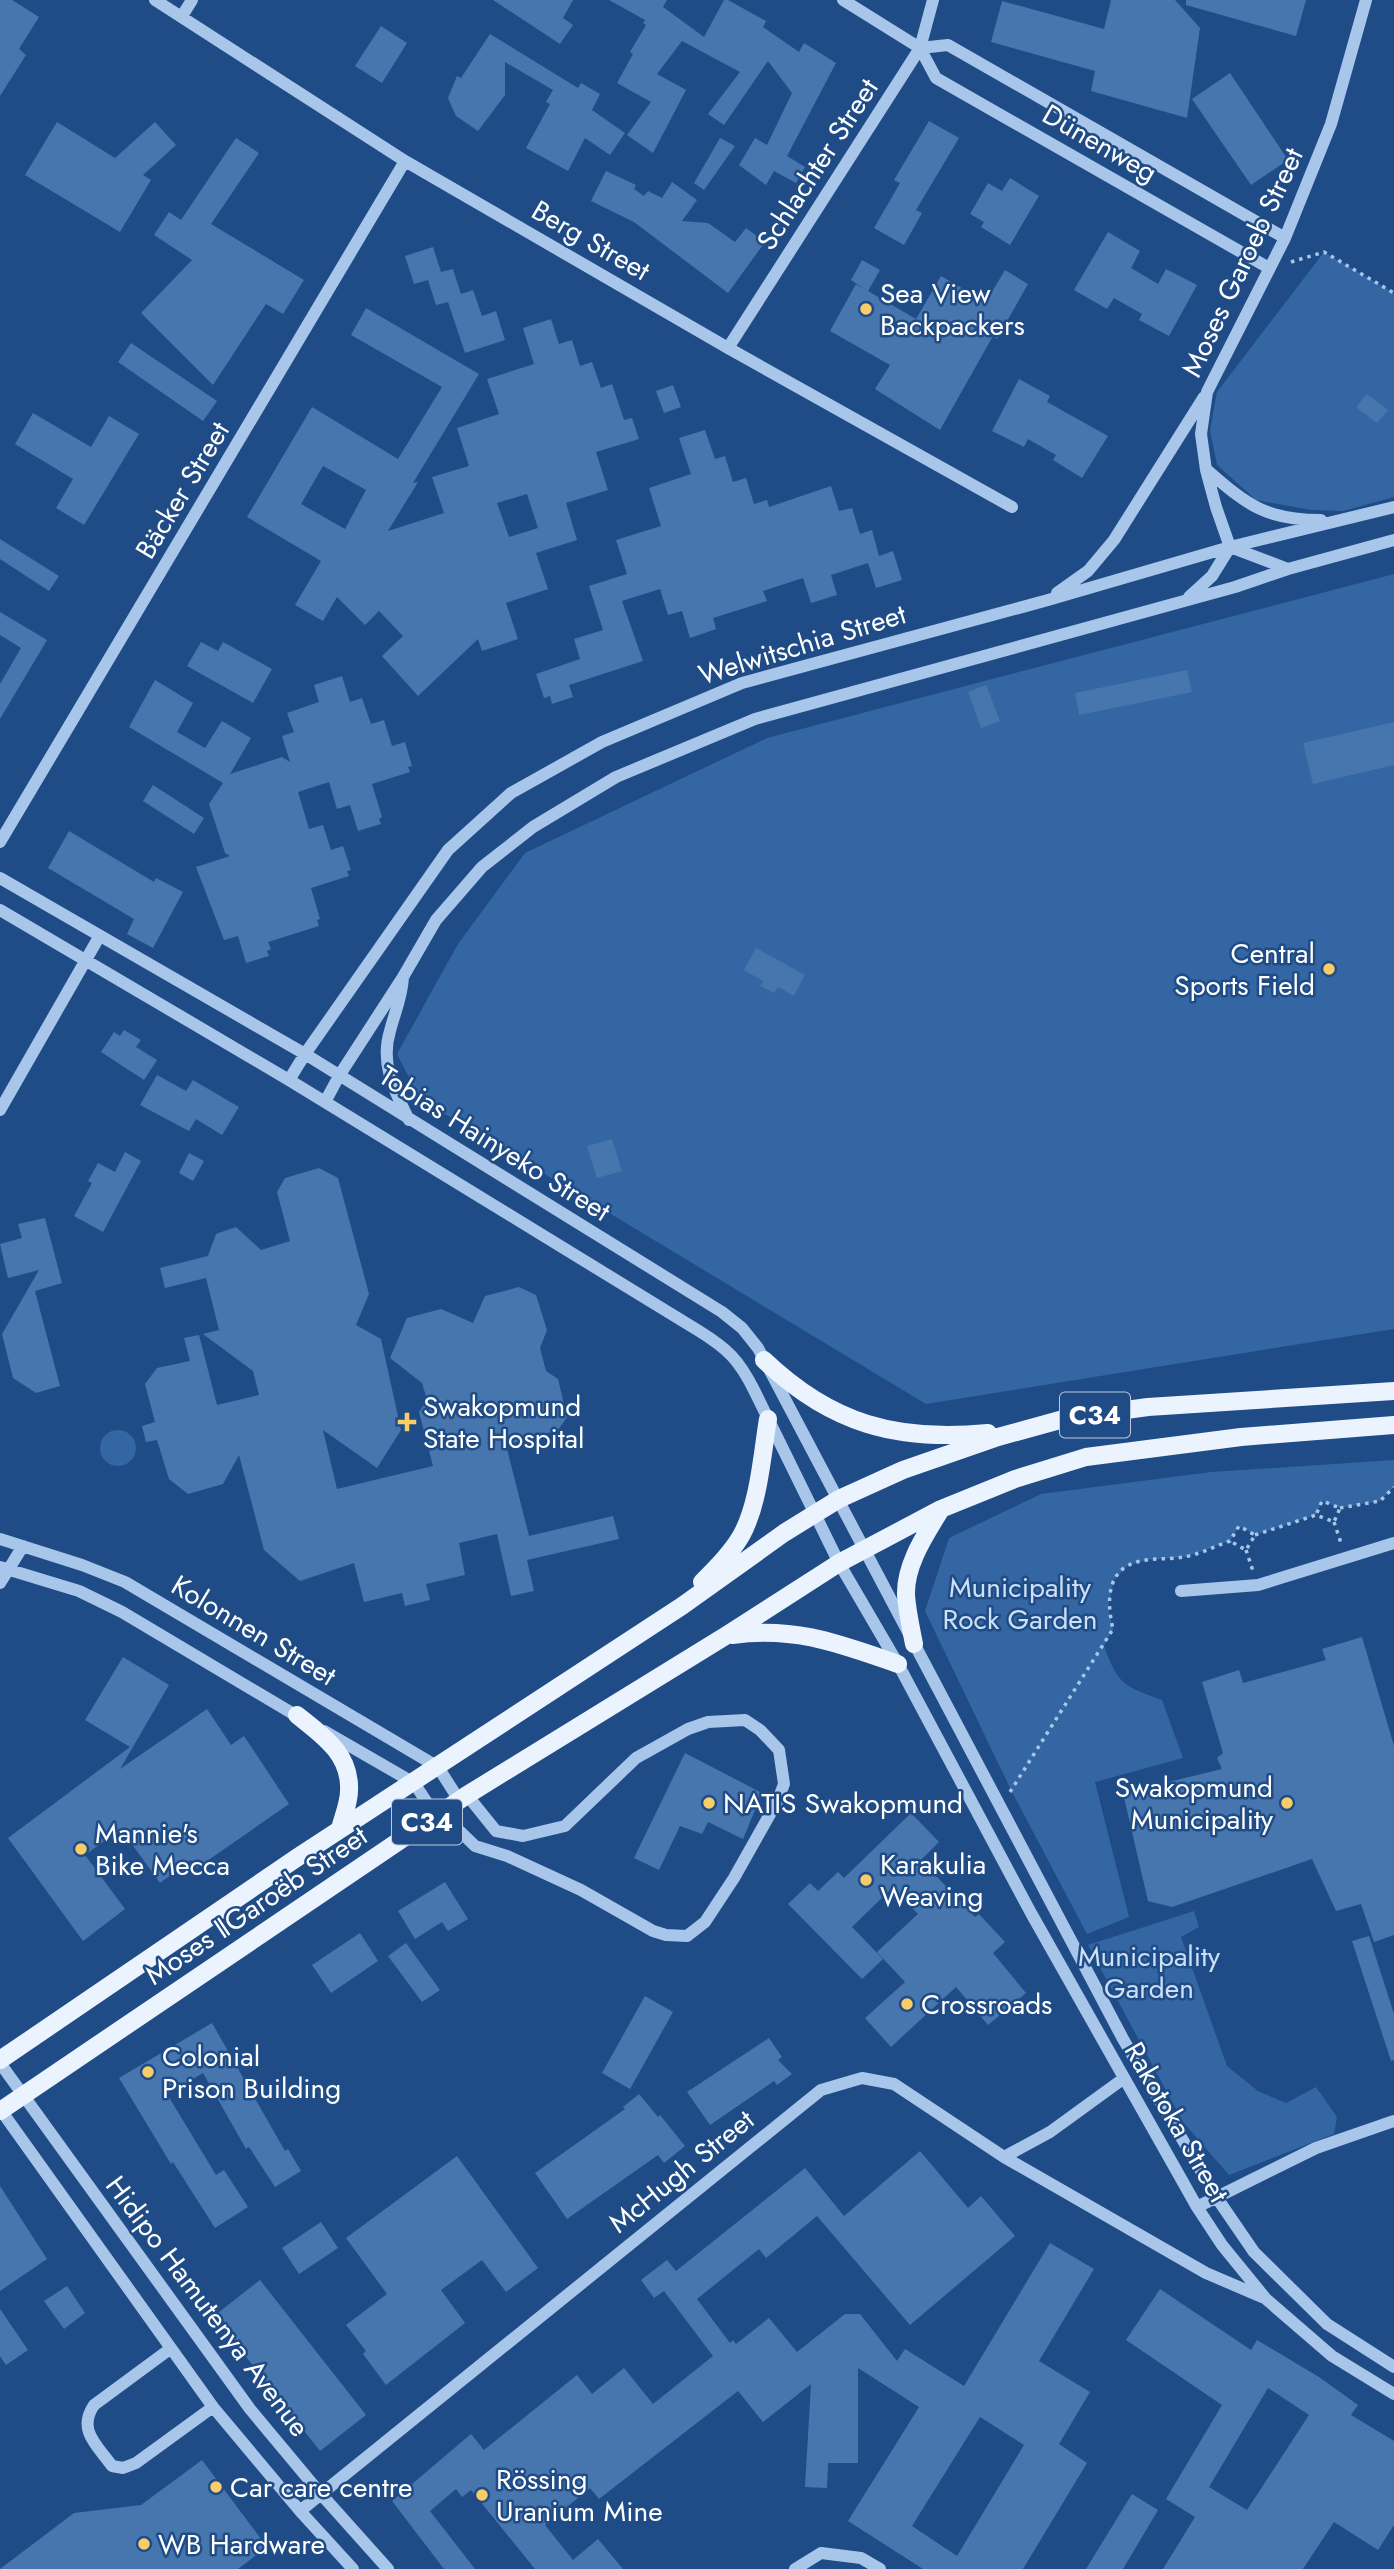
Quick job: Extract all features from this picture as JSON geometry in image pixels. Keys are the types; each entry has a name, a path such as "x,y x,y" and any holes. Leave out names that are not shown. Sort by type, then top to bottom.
{"main road":[{"path":"764,1360 808,1397 850,1419 908,1435 959,1436 1023,1429"},
{"name":"C34","path":"815,1514 839,1499 903,1470 1023,1429 1067,1418 1148,1407 1394,1391"},
{"path":"682,1606 741,1536 751,1513 768,1419"},
{"name":"C34","path":"865,1548 941,1509 1015,1479 1086,1457 1241,1437 1394,1425"},
{"path":"914,1644 906,1593 910,1568 923,1538 941,1509"},
{"name":"Moses ǁGaroëb Street","path":"0,2061 340,1829 682,1606 815,1514"},
{"name":"Moses ǁGaroëb Street","path":"0,2110 463,1797 865,1548"},
{"path":"727,1635 756,1631 790,1632 833,1642 898,1664"},
{"path":"297,1716 334,1745 343,1760 349,1791 340,1829"}],"street":[{"name":"Berg Street","path":"155,0 405,161 728,348 1012,507"},
{"path":"182,16 192,0"},
{"name":"Dünenweg","path":"843,0 920,48 936,78 1269,268"},
{"name":"Schlachter Street","path":"728,348 920,48 933,0"},
{"name":"Moses Garoeb Street","path":"1230,547 1206,470 1201,434 1207,392 1285,238 1331,124 1366,0"},
{"name":"Dünenweg","path":"920,48 948,46 1285,238"},
{"name":"Bäcker Street","path":"0,842 405,161"},
{"path":"1048,600 1088,571 1114,540 1207,392"},
{"path":"1206,470 1256,509 1294,520 1342,520"},
{"name":"Welwitschia Street","path":"289,1080 448,850 511,793 602,743 742,683 1048,600 1230,547 1394,506"},
{"name":"Welwitschia Street","path":"324,1102 436,920 482,867 533,827 616,777 755,719 1235,587 1288,569 1394,540"},
{"path":"1185,600 1212,576 1230,547 1288,569"},
{"name":"Tobias Hainyeko Street","path":"0,878 305,1054 722,1312 742,1328 764,1360 865,1548"},
{"name":"Tobias Hainyeko Street","path":"0,910 289,1080 721,1344 741,1364 839,1563"},
{"path":"0,1110 99,937"},
{"path":"403,977 402,998 390,1031 385,1057 391,1082 410,1121"},
{"name":"Kolonnen Street","path":"0,1539 125,1582 438,1767 496,1831 523,1836 565,1826 636,1758 666,1740 708,1722 745,1720 760,1730 779,1750 785,1784 734,1878 705,1922 687,1936 667,1935 653,1931 580,1890 507,1856 475,1846 439,1814 414,1783 122,1612 79,1591 4,1568"},
{"path":"1181,1591 1258,1586 1394,1543"},
{"path":"0,1583 4,1568 23,1546"},
{"name":"Rakotoka Street","path":"865,1548 999,1808 1123,2039 1217,2198 1254,2252 1327,2324 1394,2367"},
{"name":"Rakotoka Street","path":"839,1563 898,1664 1123,2079 1222,2245 1265,2299 1332,2356 1394,2394"},
{"name":"Hidipo Hamutenya Avenue","path":"0,2061 250,2409 388,2569"},
{"name":"McHugh Street","path":"300,2511 821,2090 862,2078 894,2084 1004,2157 1206,2273 1265,2299"},
{"path":"1004,2157 1050,2132 1123,2079"},
{"name":"Hidipo Hamutenya Avenue","path":"0,2110 213,2407 300,2511 354,2569"},
{"path":"1197,2207 1316,2148 1394,2122"},
{"path":"170,2349 93,2405 87,2416 86,2429 112,2466 123,2468 136,2463 213,2407"},
{"path":"795,2569 821,2553 861,2558 880,2569"}],"path":[{"path":"1269,268 1324,252 1394,293"},
{"path":"1316,1515 1322,1501 1340,1508 1380,1501 1394,1486"},
{"path":"1340,1508 1334,1522 1346,1558"},
{"path":"1230,1541 1246,1550 1255,1535 1316,1515 1334,1522"},
{"path":"999,1808 1113,1629 1108,1607 1114,1580 1128,1565 1147,1560 1186,1557 1230,1541 1239,1525 1255,1535"}],"green space":[{"path":"1324,252 1394,293 1394,497 1343,511 1311,510 1256,500 1217,465 1210,430 1217,392"},
{"path":"1394,574 1394,1329 926,1404 420,1099 397,1054 458,944 525,853 767,738"},
{"path":"118,1430 131,1435 136,1448 131,1461 118,1466 105,1461 100,1448 105,1435"},
{"name":"Municipality Rock Garden","path":"1394,1460 1394,1487 1380,1501 1340,1508 1322,1501 1316,1515 1255,1535 1239,1526 1230,1541 1186,1557 1147,1560 1128,1565 1114,1580 1108,1607 1113,1629 1104,1646 1109,1659 1118,1677 1124,1682 1162,1700 1183,1758 1095,1782 1129,1917 1087,1934 1011,1790 925,1611 949,1538 1041,1494 1211,1472"},
{"name":"Municipality Garden","path":"1194,1911 1199,1927 1181,1937 1227,2066 1258,2091 1286,2103 1316,2087 1337,2117 1334,2134 1229,2175 1183,2122 1088,1945"}],"building":[{"path":"0,0 12,0 39,17 19,49 26,55 0,96"},
{"path":"493,0 573,0 563,18 573,25 560,44"},
{"path":"609,0 667,0 663,7 704,37 724,0 728,0 766,21 763,27 799,52 804,43 836,63 787,156 805,167 796,183 774,171 766,185 739,165 755,138 767,145 792,93 768,61 724,125 708,114 740,72 682,41 657,74 686,90 653,153 627,135 651,102 617,83 633,54 630,52 646,25 643,23 645,20"},
{"path":"1111,0 1175,0 1200,28 1187,118 1091,91 1095,71 991,42 1002,1 1104,29"},
{"path":"1186,0 1306,0 1296,36 1186,5"},
{"path":"381,26 407,43 382,83 355,66"},
{"path":"490,34 578,88 581,83 600,94 592,110 625,133 610,155 585,138 568,171 526,148 550,104 546,102 553,90 505,62 505,95 478,131 456,116 448,98 457,76 461,78"},
{"path":"1230,73 1288,160 1251,185 1192,99"},
{"path":"929,121 959,138 916,210 922,213 904,245 874,228 900,183 894,180"},
{"path":"57,122 115,158 155,122 176,145 143,175 151,180 120,232 25,175"},
{"path":"236,138 259,153 211,224 304,280 283,314 266,304 213,385 141,313 192,260 154,235 169,212 181,220"},
{"path":"720,138 735,146 704,190 694,183"},
{"path":"606,171 636,185 634,189 644,196 648,191 662,198 672,182 697,200 682,221 708,223 735,242 746,228 765,242 728,293 634,222 591,201"},
{"path":"1010,178 1039,196 1010,245 981,227 984,222 970,214 988,183 1002,191"},
{"path":"1108,232 1140,251 1131,268 1158,284 1166,269 1197,285 1169,336 1139,320 1142,314 1114,298 1107,309 1074,290"},
{"path":"433,247 441,272 453,269 461,294 473,290 482,316 496,311 505,340 465,353 448,302 436,305 428,280 414,284 405,256"},
{"path":"862,260 880,270 868,291 851,280"},
{"path":"1005,270 1028,284 997,339 993,336 940,430 875,389 890,365 830,331 856,284 916,319 941,276 986,302"},
{"path":"366,308 479,374 413,483 418,482 388,531 444,513 432,477 469,466 457,428 499,414 487,379 534,364 523,328 551,319 559,344 572,340 580,366 592,362 601,388 612,384 624,420 632,418 639,439 596,452 608,490 566,503 577,540 536,553 548,589 506,603 518,639 482,651 478,639 418,696 382,656 403,636 379,611 365,625 337,597 323,621 295,605 321,561 247,517 312,407 398,459 442,387 351,335","holes":["323,466 366,490 345,529 301,504","527,494 538,528 509,537 497,503"]},
{"path":"131,343 217,401 203,421 118,362"},
{"path":"1019,379 1050,396 1047,402 1108,436 1082,478 1053,460 1056,455 1028,439 1024,447 992,431"},
{"path":"673,385 681,407 664,413 656,391"},
{"path":"1367,394 1388,410 1377,423 1356,407"},
{"path":"33,413 91,447 109,416 139,434 84,525 56,508 73,479 15,444"},
{"path":"705,430 715,459 725,456 733,482 746,478 754,504 767,500 769,507 831,486 839,511 852,508 860,534 872,530 879,556 893,551 902,580 876,588 868,563 831,575 837,595 811,603 803,578 763,591 767,601 713,618 716,629 690,638 682,611 668,615 660,589 622,601 643,661 569,685 573,697 552,704 550,696 544,698 536,674 580,659 574,639 603,630 589,586 627,574 616,540 661,526 649,488 691,474 679,438"},
{"path":"0,539 59,576 49,591 0,559"},
{"path":"0,612 47,640 0,719 0,684 21,648 0,635"},
{"path":"201,642 218,651 223,642 272,669 253,703 187,666"},
{"path":"1187,670 1192,692 1079,715 1075,693"},
{"path":"342,676 350,702 362,698 371,724 384,720 392,746 405,742 412,766 408,767 410,772 372,784 382,817 379,819 381,824 358,831 350,805 337,809 329,782 298,792 309,829 323,825 331,850 343,846 351,870 347,871 349,876 311,888 320,919 317,920 319,926 268,942 271,949 267,951 269,956 246,963 238,936 224,940 196,867 230,856 225,853 209,804 223,783 129,727 155,680 193,703 177,732 205,748 222,721 251,738 230,774 282,757 290,762 282,736 294,732 287,713 319,702 314,685"},
{"path":"986,685 1000,721 981,728 968,692"},
{"path":"1394,722 1394,765 1313,784 1303,743"},
{"path":"153,785 204,818 194,834 143,801"},
{"path":"69,831 154,882 156,878 183,892 153,948 127,934 134,919 48,868"},
{"path":"756,948 805,975 794,996 778,987 774,993 760,986 763,981 744,970"},
{"path":"124,1030 141,1040 136,1047 157,1060 144,1080 101,1052 114,1032 120,1036"},
{"path":"157,1075 186,1091 193,1080 239,1107 222,1135 196,1119 189,1131 140,1105"},
{"path":"612,1139 622,1171 597,1178 587,1146"},
{"path":"125,1152 141,1161 103,1232 74,1216 92,1183 88,1181 98,1163 115,1172"},
{"path":"189,1153 204,1161 193,1181 179,1173"},
{"path":"319,1168 338,1178 369,1294 356,1325 381,1339 401,1430 377,1468 323,1430 337,1489 433,1466 419,1412 427,1400 422,1383 390,1358 407,1318 441,1309 473,1323 485,1296 519,1287 536,1295 547,1330 540,1348 546,1371 558,1379 567,1417 558,1430 506,1445 529,1536 613,1516 619,1539 527,1560 534,1591 511,1596 497,1534 459,1543 465,1575 426,1584 430,1600 405,1606 402,1593 364,1602 354,1563 300,1581 264,1550 239,1455 223,1484 188,1494 169,1479 157,1440 146,1442 142,1426 155,1422 145,1384 157,1368 190,1361 184,1338 199,1335 217,1405 259,1395 253,1371 203,1334 219,1330 206,1278 165,1288 160,1268 208,1256 216,1234 236,1227 261,1250 290,1241 277,1192 285,1178"},
{"path":"45,1218 62,1283 35,1291 60,1386 36,1393 13,1378 2,1334 39,1270 8,1278 0,1244 22,1238 18,1224"},
{"path":"1362,1637 1394,1746 1394,1935 1374,1942 1361,1904 1336,1911 1312,1859 1172,1907 1148,1901 1123,1793 1222,1769 1217,1758 1223,1753 1202,1682 1239,1670 1243,1683 1326,1660 1322,1649"},
{"path":"123,1657 169,1685 120,1769 207,1709 231,1745 244,1736 289,1804 197,1868 191,1860 160,1883 121,1829 85,1855 125,1909 83,1941 8,1838 130,1747 85,1720"},
{"name":"NATIS Swakopmund","path":"685,1753 762,1793 743,1839 708,1822 702,1834 680,1826 659,1870 634,1858"},
{"path":"911,1813 939,1842 921,1860 975,1917 979,1914 1005,1942 993,1953 1026,1993 988,2025 956,1987 891,2047 865,2018 905,1982 877,1952 918,1914 893,1887 852,1927 883,1959 862,1979 788,1904 810,1883 818,1891 838,1872 844,1878"},
{"path":"445,1882 468,1919 448,1931 442,1922 415,1939 398,1911"},
{"path":"360,1933 378,1961 331,1993 312,1965"},
{"path":"1369,1936 1394,2014 1394,2060 1391,2061 1352,1941"},
{"path":"406,1943 440,1990 422,2002 388,1956"},
{"path":"645,1996 673,2012 630,2089 602,2073"},
{"path":"212,2023 285,2151 288,2149 301,2171 275,2187 249,2147 246,2149 203,2073 167,2094 216,2175 224,2170 248,2207 215,2228 173,2162 171,2164 119,2078"},
{"path":"769,2038 782,2057 778,2060 792,2074 777,2085 774,2081 710,2125 687,2092"},
{"path":"639,2094 685,2146 664,2163 658,2155 567,2219 535,2173 625,2109 623,2107"},
{"path":"920,2151 968,2208 981,2196 1015,2236 910,2325 817,2216 766,2258 759,2249 697,2299 730,2343 733,2340 736,2344 769,2318 797,2352 845,2314 860,2314 897,2361 905,2349 964,2386 1050,2243 1094,2269 1039,2361 1090,2392 1059,2444 1087,2463 1023,2569 923,2569 848,2521 919,2407 858,2368 858,2463 828,2463 827,2488 805,2487 811,2384 763,2422 738,2391 599,2499 590,2488 545,2525 573,2560 598,2539 623,2569 535,2569 471,2490 462,2497 456,2489 430,2511 475,2569 444,2569 392,2501 471,2434 484,2450 577,2375 592,2394 624,2368 653,2404 713,2356 664,2291 654,2298 641,2280 667,2260 676,2271 805,2168 844,2216","holes":["980,2417 1024,2445 957,2556 912,2526"]},
{"path":"457,2156 538,2268 506,2292 482,2260 441,2290 465,2323 386,2385 363,2354 366,2351 346,2325 387,2294 346,2238"},
{"path":"0,2186 47,2259 0,2291"},
{"path":"321,2222 338,2248 299,2274 282,2248"},
{"path":"260,2280 366,2415 320,2451 214,2316"},
{"path":"67,2286 85,2313 64,2329 44,2301"},
{"path":"1160,2289 1251,2350 1257,2340 1319,2377 1358,2405 1351,2415 1394,2441 1394,2525 1378,2550 1334,2522 1303,2569 1163,2569 1195,2517 1166,2499 1222,2405 1126,2340","holes":["1268,2388 1309,2415 1247,2510 1209,2487"]},
{"path":"0,2309 28,2350 6,2365 0,2356"},
{"path":"202,2460 267,2547 238,2569 0,2569 74,2513 141,2505"},
{"path":"1132,2494 1158,2510 1123,2569 1086,2569"}],"place":[{"name":"Sea View Backpackers","path":"866,309"},
{"name":"Central Sports Field","path":"1329,969"},
{"name":"Swakopmund State Hospital","path":"407,1422"},
{"name":"NATIS Swakopmund","path":"709,1803"},
{"name":"Swakopmund Municipality","path":"1287,1803"},
{"name":"Mannie's Bike Mecca","path":"81,1849"},
{"name":"Karakulia Weaving","path":"866,1880"},
{"name":"Crossroads","path":"907,2004"},
{"name":"Colonial Prison Building","path":"148,2072"},
{"name":"Car care centre","path":"216,2487"},
{"name":"Rössing Uranium Mine","path":"482,2495"},
{"name":"WB Hardware","path":"144,2544"}]}
